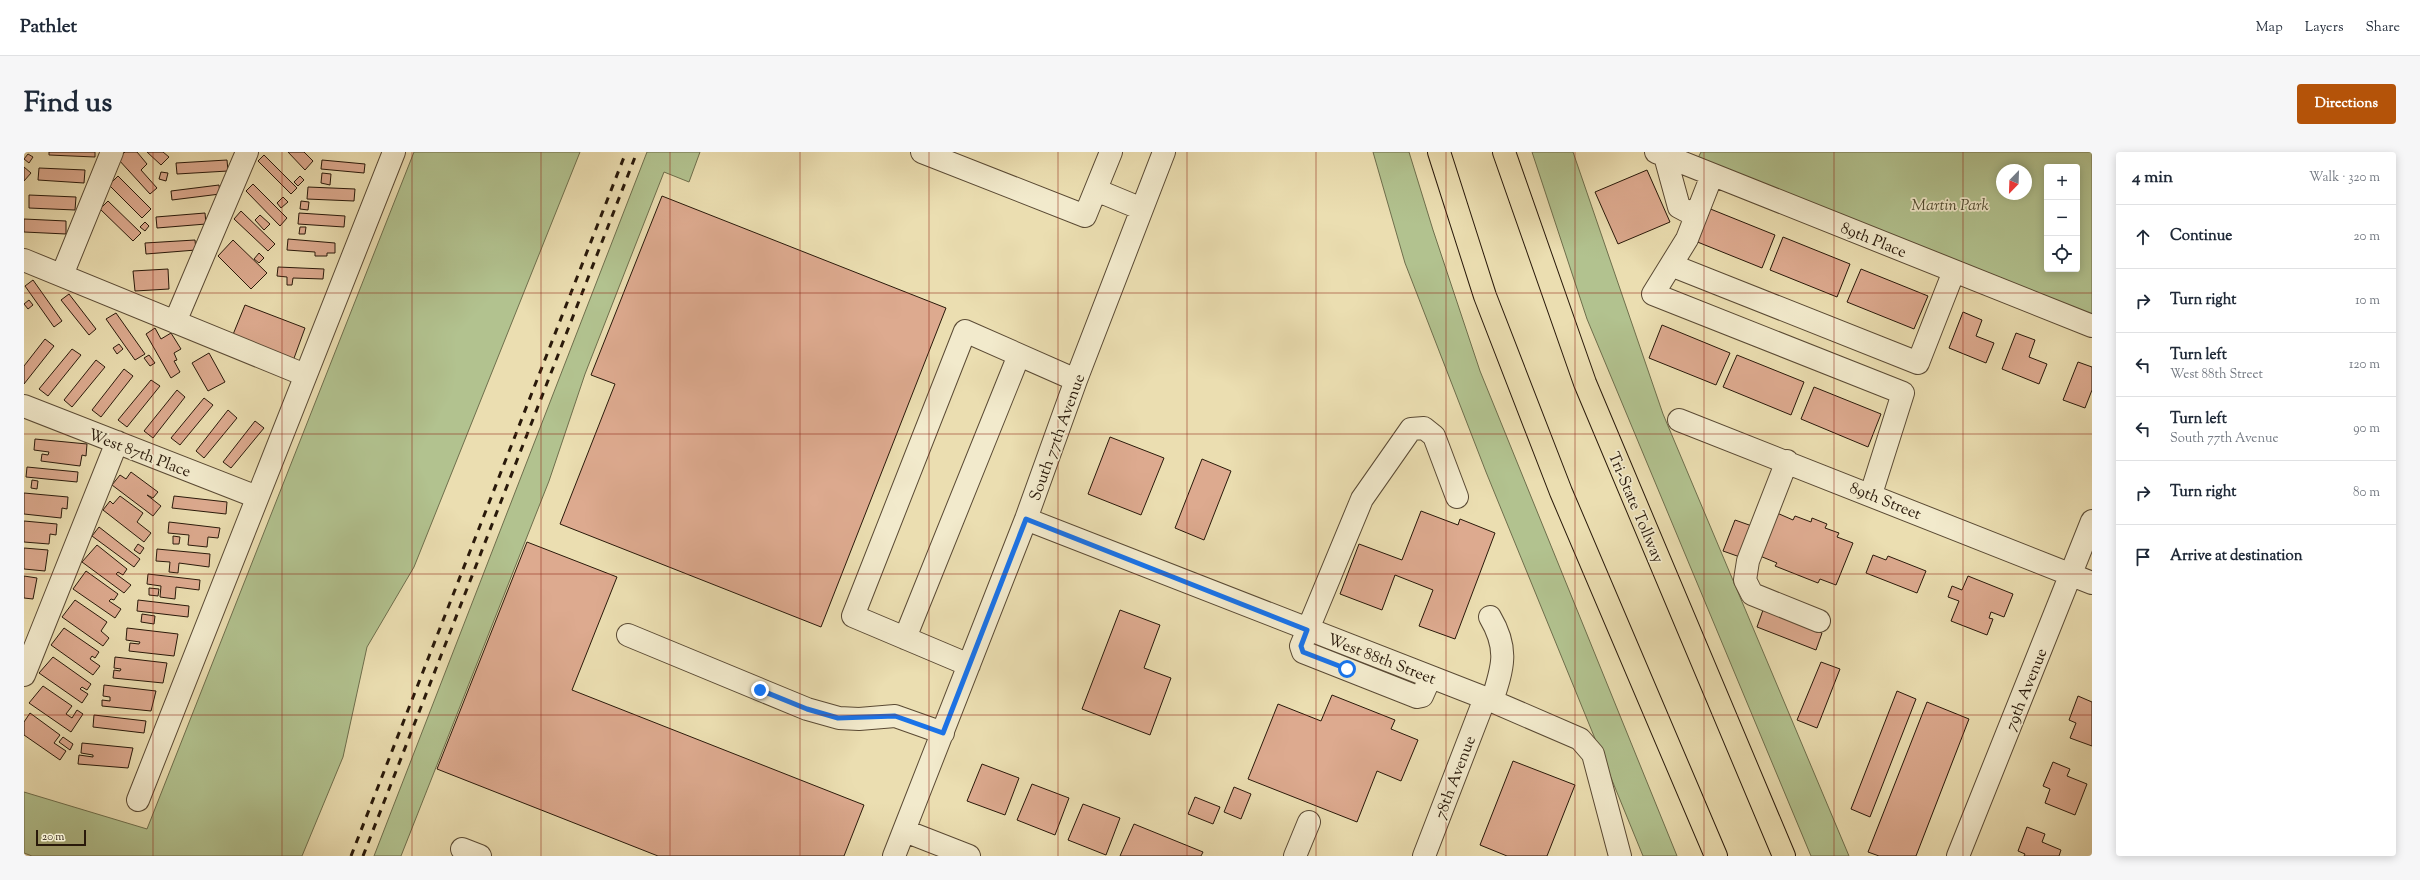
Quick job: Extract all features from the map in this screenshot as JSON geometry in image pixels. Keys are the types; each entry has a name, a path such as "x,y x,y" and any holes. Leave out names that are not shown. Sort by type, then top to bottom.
{"highway":[{"path":"1440,152 1485,296 1541,442 1716,856"},
{"name":"Tri-State Tollway","path":"1504,152 1585,383 1784,856"}],"street":[{"path":"62,275 112,152"},
{"path":"175,322 247,152"},
{"path":"138,800 256,497 394,152"},
{"path":"922,152 1085,216 1111,152"},
{"name":"South 77th Avenue","path":"894,856 1026,519 1076,380 1164,152"},
{"path":"1660,154 1679,206 1696,216"},
{"name":"89th Place","path":"1660,154 2092,326"},
{"path":"1712,175 1688,239 1653,294 1903,393"},
{"path":"1096,190 1142,209"},
{"path":"24,260 305,375"},
{"path":"1671,265 1918,363"},
{"path":"1871,494 1903,393 1918,363 1954,271"},
{"path":"969,665 853,616 965,332 1076,380"},
{"path":"906,638 1019,355"},
{"name":"West 87th Place","path":"24,406 256,497"},
{"name":"89th Street","path":"1679,420 1871,494 2092,583"},
{"path":"1430,678 1422,696 1417,697 1303,652 1301,646 1362,499 1411,429 1424,428 1434,436 1457,496"},
{"path":"24,675 116,442"},
{"path":"1786,461 1748,561 1745,580 1752,594 1819,621"},
{"name":"West 88th Street","path":"1026,519 1430,678 1488,699 1580,739 1593,754 1620,856"},
{"name":"79th Avenue","path":"1958,856 2092,521"},
{"name":"78th Avenue","path":"1424,856 1503,664 1503,651 1500,634 1490,616"},
{"path":"628,635 807,709 838,718 895,716 943,733"},
{"path":"1347,669 1356,648"},
{"path":"1295,856 1309,822"},
{"path":"905,831 969,856"}],"green space":[{"path":"414,152 580,152 414,567 367,647 343,757 302,856 32,856 24,853 24,792 147,829"},
{"path":"647,152 700,152 689,182 664,172 585,374 549,481 401,856 374,856"},
{"path":"1373,152 1409,152 1433,230 1480,371 1677,856 1643,856 1486,472 1405,263"},
{"path":"1532,152 1573,152 1663,414 1849,856 1811,856 1587,319"},
{"name":"Martin Park","path":"1701,152 2092,152 2092,315 1697,160"}],"building":[{"path":"49,152 95,152 95,157 49,155"},
{"path":"125,152 137,152 147,164 141,170 157,188 150,194 118,159"},
{"path":"147,152 163,152 169,157 161,165"},
{"path":"288,152 304,152 313,161 305,170"},
{"path":"28,154 33,157 29,163 24,159"},
{"path":"264,155 297,188 291,194 258,161"},
{"path":"227,160 228,171 177,174 176,163"},
{"path":"322,160 365,164 364,173 321,169"},
{"path":"24,167 31,173 24,181"},
{"path":"39,168 85,170 84,183 38,180"},
{"path":"1647,170 1670,222 1618,244 1595,192"},
{"path":"161,172 168,173 166,181 159,179"},
{"path":"322,173 331,174 330,185 321,183"},
{"path":"118,176 151,209 142,218 109,185"},
{"path":"300,176 304,180 298,186 294,182"},
{"path":"253,184 287,218 280,226 246,191"},
{"path":"219,185 220,194 172,200 171,191"},
{"path":"308,187 355,189 354,201 307,199"},
{"path":"29,195 76,197 75,210 29,208"},
{"path":"662,196 946,308 821,627 560,524 615,384 591,375"},
{"path":"283,197 288,202 281,208 277,203"},
{"path":"108,201 141,233 133,241 100,209"},
{"path":"301,201 309,202 308,210 300,209"},
{"path":"1708,208 1775,235 1762,268 1695,241"},
{"path":"241,211 275,244 268,251 234,219"},
{"path":"205,213 206,224 157,228 156,217"},
{"path":"299,213 345,216 344,227 298,224"},
{"path":"260,215 270,224 264,230 255,220"},
{"path":"24,219 66,221 66,234 24,232"},
{"path":"145,222 149,226 145,231 140,227"},
{"path":"300,227 306,227 305,234 299,234"},
{"path":"1783,237 1850,264 1837,297 1770,270"},
{"path":"288,239 335,243 335,253 327,253 327,256 315,256 315,252 287,250"},
{"path":"195,240 196,250 146,254 145,243"},
{"path":"233,240 267,273 251,289 218,256"},
{"path":"259,253 264,258 259,263 254,259"},
{"path":"278,267 324,269 323,279 293,278 292,285 287,285 287,277 277,276"},
{"path":"168,269 169,289 135,291 133,271"},
{"path":"1861,269 1928,296 1914,329 1847,302"},
{"path":"33,280 62,321 54,327 25,286"},
{"path":"69,294 96,329 89,335 61,300"},
{"path":"29,300 33,305 28,309 24,304"},
{"path":"245,305 305,328 293,361 232,337"},
{"path":"1963,312 1982,320 1976,336 1994,343 1986,363 1949,348"},
{"path":"116,313 145,354 135,360 106,319"},
{"path":"1662,325 1730,353 1716,385 1649,358"},
{"path":"155,328 161,339 171,333 181,349 174,353 177,360 174,361 180,372 171,378 146,334"},
{"path":"2016,333 2035,340 2029,357 2047,364 2039,384 2002,369"},
{"path":"45,339 54,346 24,384 24,366"},
{"path":"119,344 123,349 117,354 113,348"},
{"path":"72,349 81,355 48,396 39,389"},
{"path":"209,353 225,382 208,391 192,363"},
{"path":"149,355 155,363 150,366 144,358"},
{"path":"1737,355 1804,382 1791,415 1723,387"},
{"path":"96,360 105,367 72,407 64,400"},
{"path":"2078,362 2092,367 2092,390 2085,408 2063,400"},
{"path":"124,369 133,376 101,417 92,410"},
{"path":"151,380 160,386 127,427 118,420"},
{"path":"1814,387 1881,414 1868,447 1801,419"},
{"path":"177,390 185,397 153,438 144,431"},
{"path":"204,398 213,405 180,445 171,438"},
{"path":"228,410 237,418 204,458 196,451"},
{"path":"255,421 264,428 231,468 223,462"},
{"path":"1110,437 1164,458 1141,515 1088,494"},
{"path":"35,439 87,444 86,456 82,455 80,466 41,461 42,454 48,455 49,452 34,450"},
{"path":"1202,459 1231,471 1204,540 1175,528"},
{"path":"27,467 78,472 77,482 26,477"},
{"path":"131,472 158,492 153,498 147,495 161,506 153,516 112,485 120,475 126,479"},
{"path":"32,480 38,481 37,489 31,488"},
{"path":"24,493 68,497 67,509 62,508 61,518 24,514"},
{"path":"120,496 143,513 137,522 151,533 144,542 103,510 110,501 113,504"},
{"path":"174,496 227,502 226,514 172,508"},
{"path":"1421,511 1458,525 1460,519 1495,533 1455,639 1419,626 1433,590 1395,575 1382,610 1340,594 1359,544 1402,560"},
{"path":"1777,513 1793,520 1795,516 1811,522 1812,518 1827,524 1825,528 1839,533 1837,537 1853,543 1836,585 1820,579 1818,583 1775,566 1777,563 1760,556"},
{"path":"1735,520 1752,526 1740,557 1723,551"},
{"path":"24,521 57,524 56,535 50,534 49,544 24,542"},
{"path":"169,522 220,528 218,538 208,537 207,547 188,545 189,535 168,533"},
{"path":"99,527 140,559 134,567 92,536"},
{"path":"173,536 180,537 179,544 173,544"},
{"path":"527,542 617,577 572,690 864,805 844,856 658,856 437,769"},
{"path":"138,544 144,548 140,554 134,550"},
{"path":"97,545 127,569 123,575 118,572 116,574 131,585 124,593 82,562"},
{"path":"24,548 48,550 45,571 24,569"},
{"path":"157,549 210,554 209,567 179,563 178,573 169,572 170,562 156,561"},
{"path":"1873,555 1886,560 1888,556 1926,571 1917,593 1866,573"},
{"path":"86,571 118,594 114,600 111,599 109,601 121,609 115,618 73,589"},
{"path":"148,574 200,580 199,590 176,587 175,599 160,597 161,586 147,584"},
{"path":"24,576 37,578 33,599 24,598"},
{"path":"1968,576 2013,594 2004,617 1991,612 1989,618 1993,619 1987,635 1951,621 1959,601 1948,597 1952,586 1962,590"},
{"path":"149,588 159,589 158,596 149,595"},
{"path":"75,600 107,622 101,631 109,638 103,646 62,617"},
{"path":"138,600 189,606 188,617 137,611"},
{"path":"1120,610 1160,625 1144,668 1171,678 1150,735 1082,709"},
{"path":"1763,610 1822,633 1816,650 1757,627"},
{"path":"142,614 155,616 154,624 141,622"},
{"path":"64,628 99,652 95,658 92,656 90,659 100,666 93,675 51,645"},
{"path":"127,628 178,634 174,656 129,651 130,643 139,644 140,642 126,640"},
{"path":"53,657 91,684 87,690 82,687 80,689 88,694 82,703 39,673"},
{"path":"115,657 167,663 163,683 113,678 114,670 120,671 121,669 114,668"},
{"path":"1821,662 1840,669 1817,728 1797,720"},
{"path":"104,685 156,691 151,711 102,706 102,700 110,701 110,697 103,696"},
{"path":"43,686 72,706 66,714 72,718 77,710 83,714 71,732 29,703"},
{"path":"1897,691 1916,699 1870,817 1851,809"},
{"path":"1332,695 1395,720 1391,729 1418,740 1401,781 1377,771 1357,822 1248,779 1278,704 1321,721"},
{"path":"2078,696 2092,702 2092,746 2070,738 2076,723 2069,720"},
{"path":"1927,702 1969,719 1916,856 1879,856 1868,852"},
{"path":"30,713 60,735 54,743 66,751 60,760 24,735 24,722"},
{"path":"94,715 146,721 144,733 93,727"},
{"path":"63,737 73,744 70,750 59,742"},
{"path":"82,743 133,748 128,768 78,764 79,755 93,757 93,755 81,753"},
{"path":"1513,761 1575,785 1547,856 1507,856 1480,845"},
{"path":"2053,762 2070,769 2067,776 2087,784 2075,815 2045,803 2050,789 2043,786"},
{"path":"982,764 1019,778 1005,815 967,801"},
{"path":"1032,784 1069,798 1055,835 1017,820"},
{"path":"1234,787 1251,794 1241,819 1224,812"},
{"path":"1195,797 1220,807 1213,824 1188,814"},
{"path":"1083,804 1120,818 1106,855 1068,840"},
{"path":"1134,824 1203,852 1201,856 1120,856"},
{"path":"2027,827 2045,834 2042,842 2061,850 2059,856 2024,856 2025,854 2018,851"}],"railway":[{"path":"351,856 626,152"},
{"path":"363,856 637,152"}],"route":[{"path":"760,690 807,709 838,718 871,719 895,716 943,733 1026,519 1307,630 1301,646 1303,652 1347,669"}]}
